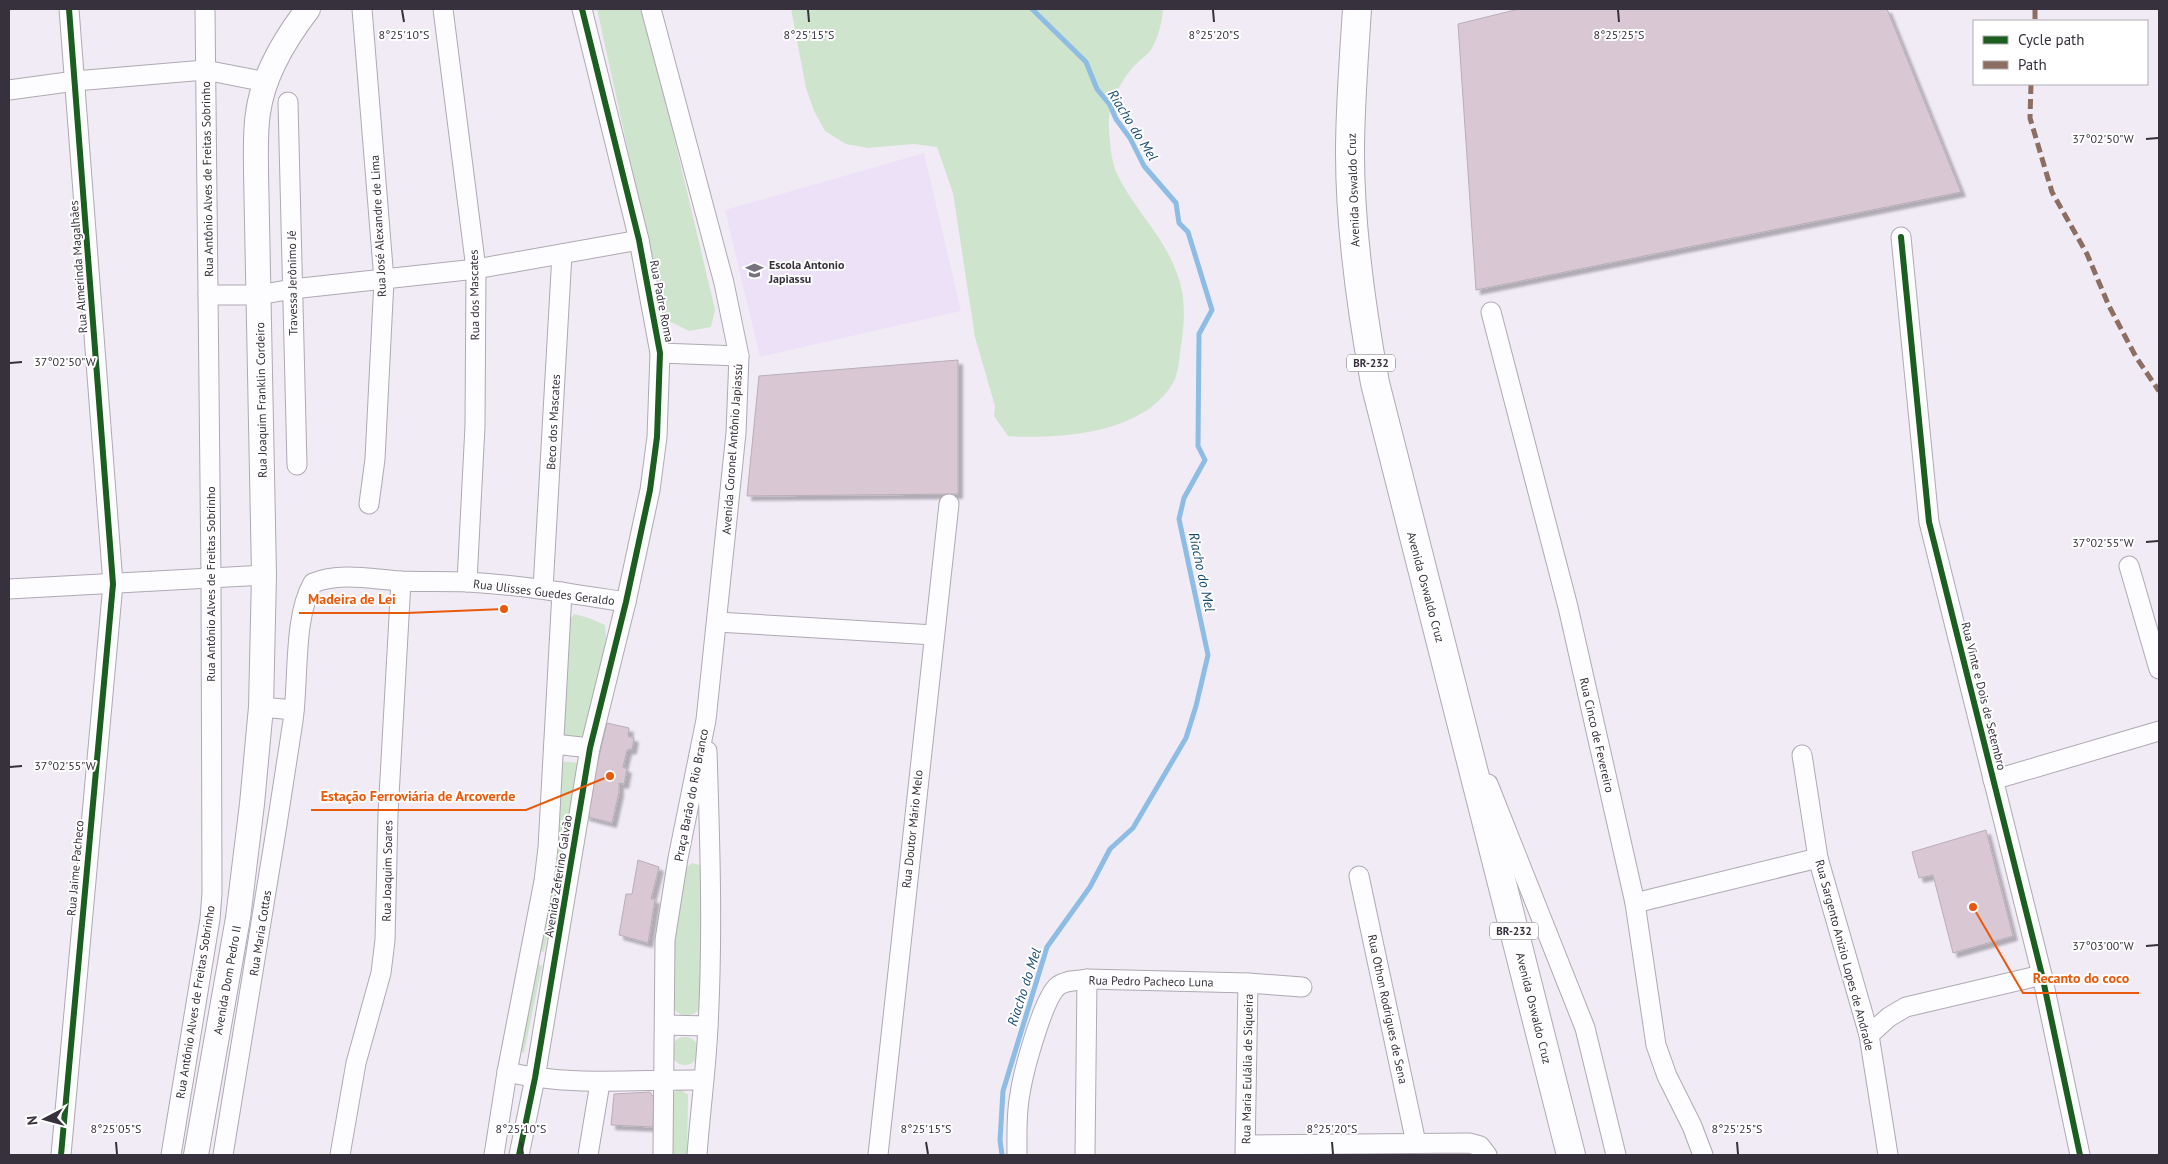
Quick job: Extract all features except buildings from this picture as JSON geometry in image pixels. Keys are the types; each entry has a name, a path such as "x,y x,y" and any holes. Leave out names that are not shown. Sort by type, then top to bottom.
{"highway":[{"name":"Avenida Oswaldo Cruz","path":"1357,9 1350,153 1361,307 1374,383 1571,1155"}],"main road":[{"name":"Rua Joaquim Franklin Cordeiro","path":"252,804 261,707 264,575 256,140 258,111 266,82 281,49 308,9"},
{"name":"Avenida Dom Pedro II","path":"196,1155 238,918 252,804"}],"street":[{"name":"Rua Almerinda Magalhães","path":"69,9 113,584"},
{"name":"Rua Antônio Alves de Freitas Sobrinho","path":"170,1155 211,902 211,577 205,9"},
{"name":"Rua José Alexandre de Lima","path":"362,9 384,280 375,459 368,504"},
{"name":"Rua dos Mascates","path":"443,9 476,269 475,426 467,582"},
{"name":"Rua Padre Roma","path":"582,9 639,240 660,353 656,437 650,490 626,602"},
{"name":"Avenida Coronel Antônio Japiassú","path":"651,9 724,283 739,356 736,433 706,720"},
{"path":"9,90 75,81 205,70 266,82"},
{"name":"Travessa Jerônimo Jé","path":"288,102 297,465"},
{"name":"Rua Vinte e Dois de Setembro","path":"1901,237 1929,522 2042,976 2080,1155"},
{"path":"208,295 259,295 292,289 476,269 639,240"},
{"name":"Beco dos Mascates","path":"543,589 562,254"},
{"name":"Rua Cinco de Fevereiro","path":"1491,312 1568,607 1635,903 1656,1045 1667,1076 1704,1155"},
{"path":"660,353 739,356"},
{"name":"Rua Doutor Mário Melo","path":"878,1155 949,504"},
{"path":"2130,566 2159,669"},
{"path":"9,589 264,575"},
{"name":"Rua Ulisses Guedes Geraldo","path":"313,583 322,579 345,576 401,581 467,582 543,589 626,602"},
{"name":"Rua Joaquim Soares","path":"340,1155 356,1063 381,973 385,940 388,814 401,581"},
{"name":"Rua Maria Cottas","path":"222,1155 266,899 294,710 304,604 313,583"},
{"name":"Rua Jaime Pacheco","path":"60,1155 113,584"},
{"name":"Avenida Zeferino Galvão","path":"494,1155 507,1072 544,881 548,848 562,592"},
{"name":"Avenida Zeferino Galvão","path":"519,1155 535,1078 590,748 626,602"},
{"path":"717,622 934,635"},
{"path":"261,707 294,710"},
{"path":"1457,707 1585,1028 1616,1155"},
{"name":"Praça Barão do Rio Branco","path":"663,1155 665,940 678,858 706,720"},
{"name":"Praça Barão do Rio Branco","path":"702,1080 708,1026 711,862 706,720"},
{"path":"1992,780 2159,731"},
{"path":"554,744 590,748"},
{"name":"Rua Sargento Anízio Lopes de Andrade","path":"1802,755 1818,858 1869,1036 1888,1155"},
{"path":"678,858 696,851 703,854 711,862"},
{"path":"1635,903 1818,858"},
{"name":"Rua Othon Rodrigues de Sena","path":"1359,876 1416,1143"},
{"path":"1869,1036 1889,1016 1906,1007 2042,976"},
{"path":"1085,1155 1087,979"},
{"name":"Rua Pedro Pacheco Luna","path":"1017,1155 1017,1117 1020,1094 1046,1006 1058,986 1066,982 1087,979 1248,983 1302,987"},
{"name":"Rua Maria Eulália de Siqueira","path":"1246,1150 1248,983"},
{"path":"665,1025 708,1026"},
{"path":"507,1072 535,1078 600,1083 702,1080 696,1155"},
{"path":"588,1155 600,1083"},
{"path":"1246,1150 1416,1143 1469,1144 1480,1146 1487,1154"}],"shaded area":[{"path":"924,153 961,311 760,357 725,210"}],"green space":[{"path":"597,9 640,9 653,48 715,310 711,327 689,331 665,319"},
{"path":"791,9 1163,9 1160,29 1152,48 1130,71 1120,86 1112,103 1109,120 1111,152 1117,174 1131,198 1164,245 1182,289 1184,317 1178,370 1173,383 1159,400 1142,413 1122,423 1099,430 1052,436 1008,436 994,416 995,406 975,337 953,193 937,147 914,144 868,148 846,144 825,131 814,111 806,88"},
{"path":"574,614 605,625 606,639 585,735 573,738 565,737 561,728 567,625"},
{"path":"558,761 581,763 544,952 539,950 554,877"},
{"path":"692,863 703,866 702,1006 694,1014 683,1016 674,1010 669,1001 671,945 683,870"},
{"path":"535,963 542,966 524,1053 518,1051"},
{"path":"685,1037 695,1041 699,1051 695,1061 685,1065 675,1061 671,1051 675,1041"},
{"path":"680,1089 688,1095 687,1155 670,1155 670,1095"}],"waterway":[{"name":"Riacho do Mel","path":"1002,1155 1000,1140 1003,1091 1047,947 1090,887 1110,849 1133,828 1186,738 1208,655 1179,519 1184,498 1205,460 1198,446 1199,334 1212,310 1188,232 1179,223 1176,203 1144,166 1130,138 1116,119 1110,105 1097,89 1086,62 1032,9"}],"marked path":[{"path":"2035,9 2035,20"},
{"path":"2031,85 2030,118 2052,192 2087,254 2109,306 2136,357 2159,391"}],"cycle path":[{"path":"61,1155 113,584 69,9"},
{"path":"519,1155 535,1078 590,748 626,602 650,490 657,437 660,353 639,240 582,9"},
{"path":"1901,237 1929,522 2042,975 2080,1155"}],"place":[{"name":"Escola Antonio Japiassu","path":"755,271"},
{"name":"Madeira de Lei","path":"504,609"},
{"name":"Estação Ferroviária de Arcoverde","path":"610,776"},
{"name":"Recanto do coco","path":"1973,907"}]}
